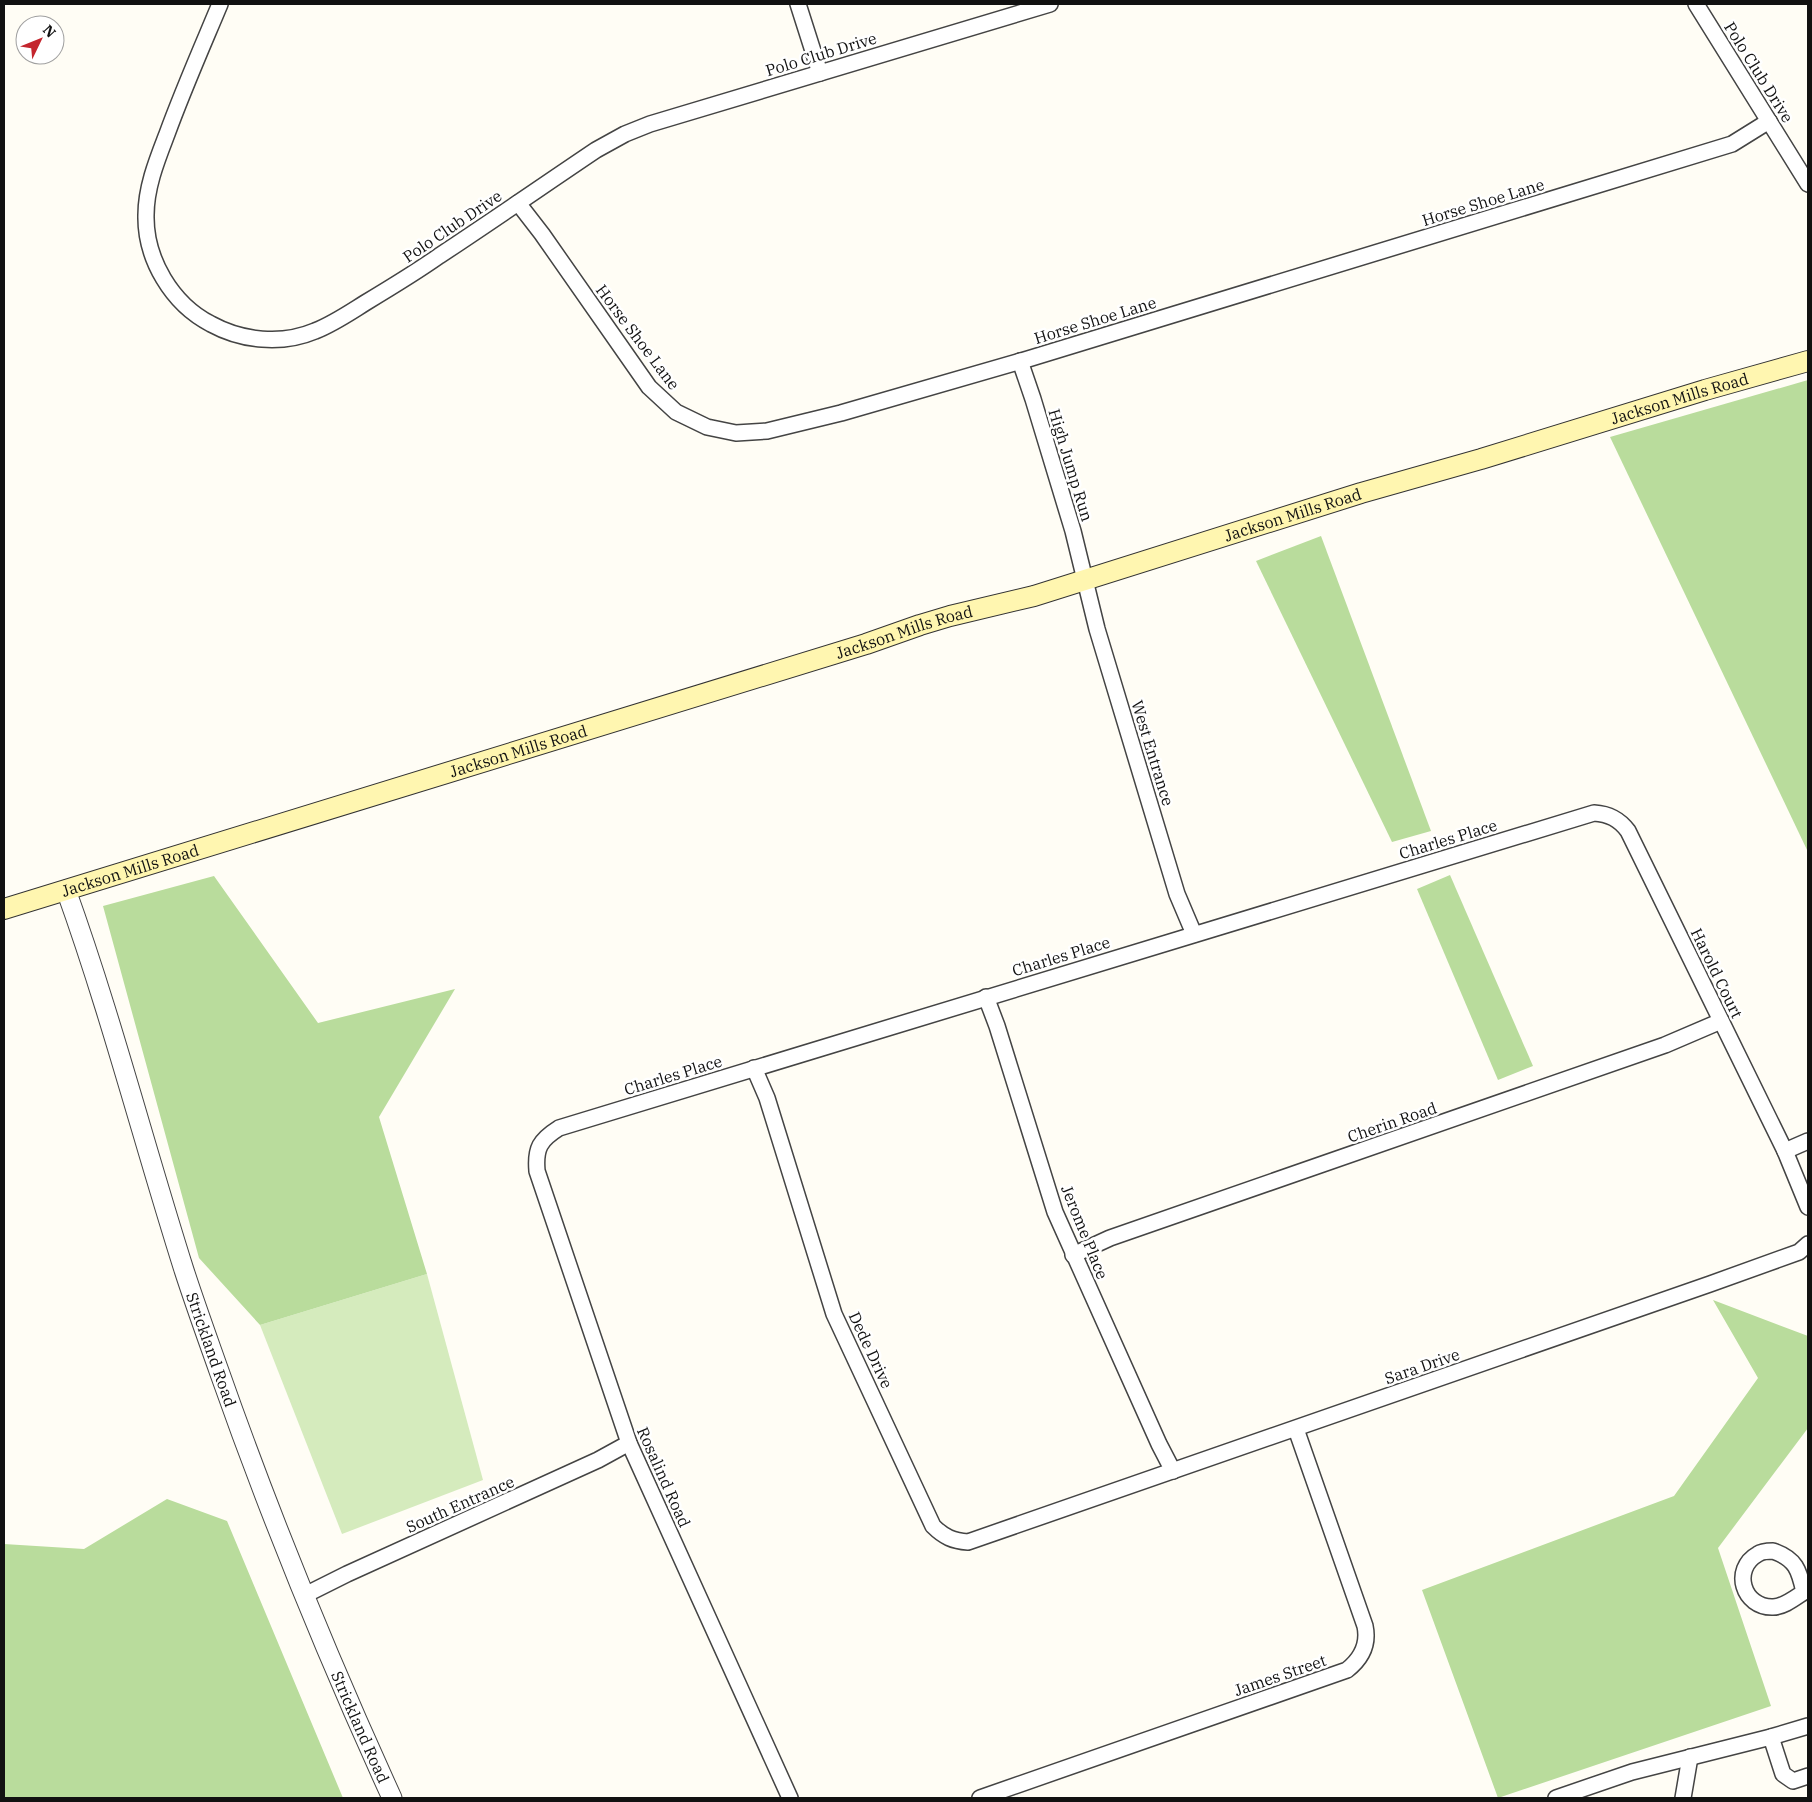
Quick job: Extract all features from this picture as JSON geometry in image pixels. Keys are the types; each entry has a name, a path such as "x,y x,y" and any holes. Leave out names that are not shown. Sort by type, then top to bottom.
{"main road":[{"name":"Jackson Mills Road","path":"4,909 847,650 935,620 1034,596 1361,493 1808,361"}],"street":[{"name":"Polo Club Drive","path":"220,4 184,88 153,173 148,193 146,216 148,236 154,258 164,279 188,309 207,322 231,333 260,339 286,338 315,331 336,320 408,277 596,150 625,134 650,124 1050,4"},
{"path":"798,4 820,73"},
{"name":"Polo Club Drive","path":"1696,4 1808,184"},
{"name":"Horse Shoe Lane","path":"518,203 542,234 649,387 676,412 707,427 736,433 767,432 841,413 1020,361 1732,144 1769,121"},
{"name":"High Jump Run","path":"1020,361 1070,521 1084,580"},
{"name":"West Entrance","path":"1084,580 1177,894 1194,934"},
{"name":"Charles Place","path":"536,1158 538,1146 546,1136 559,1128 1594,813 1612,816"},
{"name":"Harold Court","path":"1612,816 1623,824 1628,831 1785,1151"},
{"name":"Strickland Road","path":"66,890 112,1031 184,1272 248,1454 273,1520 358,1723 392,1798"},
{"name":"Jerome Place","path":"986,997 997,1026 1055,1212 1159,1444 1173,1471"},
{"name":"Cherin Road","path":"1073,1255 1110,1238 1665,1045 1721,1021"},
{"name":"Dede Drive","path":"754,1068 766,1098 834,1314 933,1526 942,1535 956,1542 968,1542 1044,1516"},
{"path":"1808,1141 1785,1151 1808,1207"},
{"name":"Rosalind Road","path":"536,1158 537,1171 629,1443 790,1798"},
{"name":"Sara Drive","path":"1044,1516 1745,1272 1798,1252 1808,1244"},
{"name":"James Street","path":"980,1798 1346,1670 1356,1662 1364,1649 1365,1626 1296,1429"},
{"name":"South Entrance","path":"305,1595 598,1460 629,1443"},
{"path":"1556,1798 1632,1772 1808,1726"},
{"path":"1771,1737 1783,1774 1792,1781 1808,1776"},
{"path":"1683,1798 1690,1757"}],"green space":[{"path":"1808,380 1808,852 1610,437"},
{"path":"1321,536 1431,831 1392,842 1256,561"},
{"path":"1450,875 1533,1066 1498,1080 1417,889"},
{"path":"214,876 318,1023 455,989 379,1117 427,1274 260,1325 199,1258 103,906"},
{"path":"427,1274 483,1480 342,1534 260,1325"},
{"path":"1713,1300 1808,1336 1808,1428 1718,1548 1771,1706 1498,1798 1422,1590 1674,1496 1758,1378"},
{"path":"167,1499 227,1521 343,1798 4,1798 4,1544 84,1549"}]}
